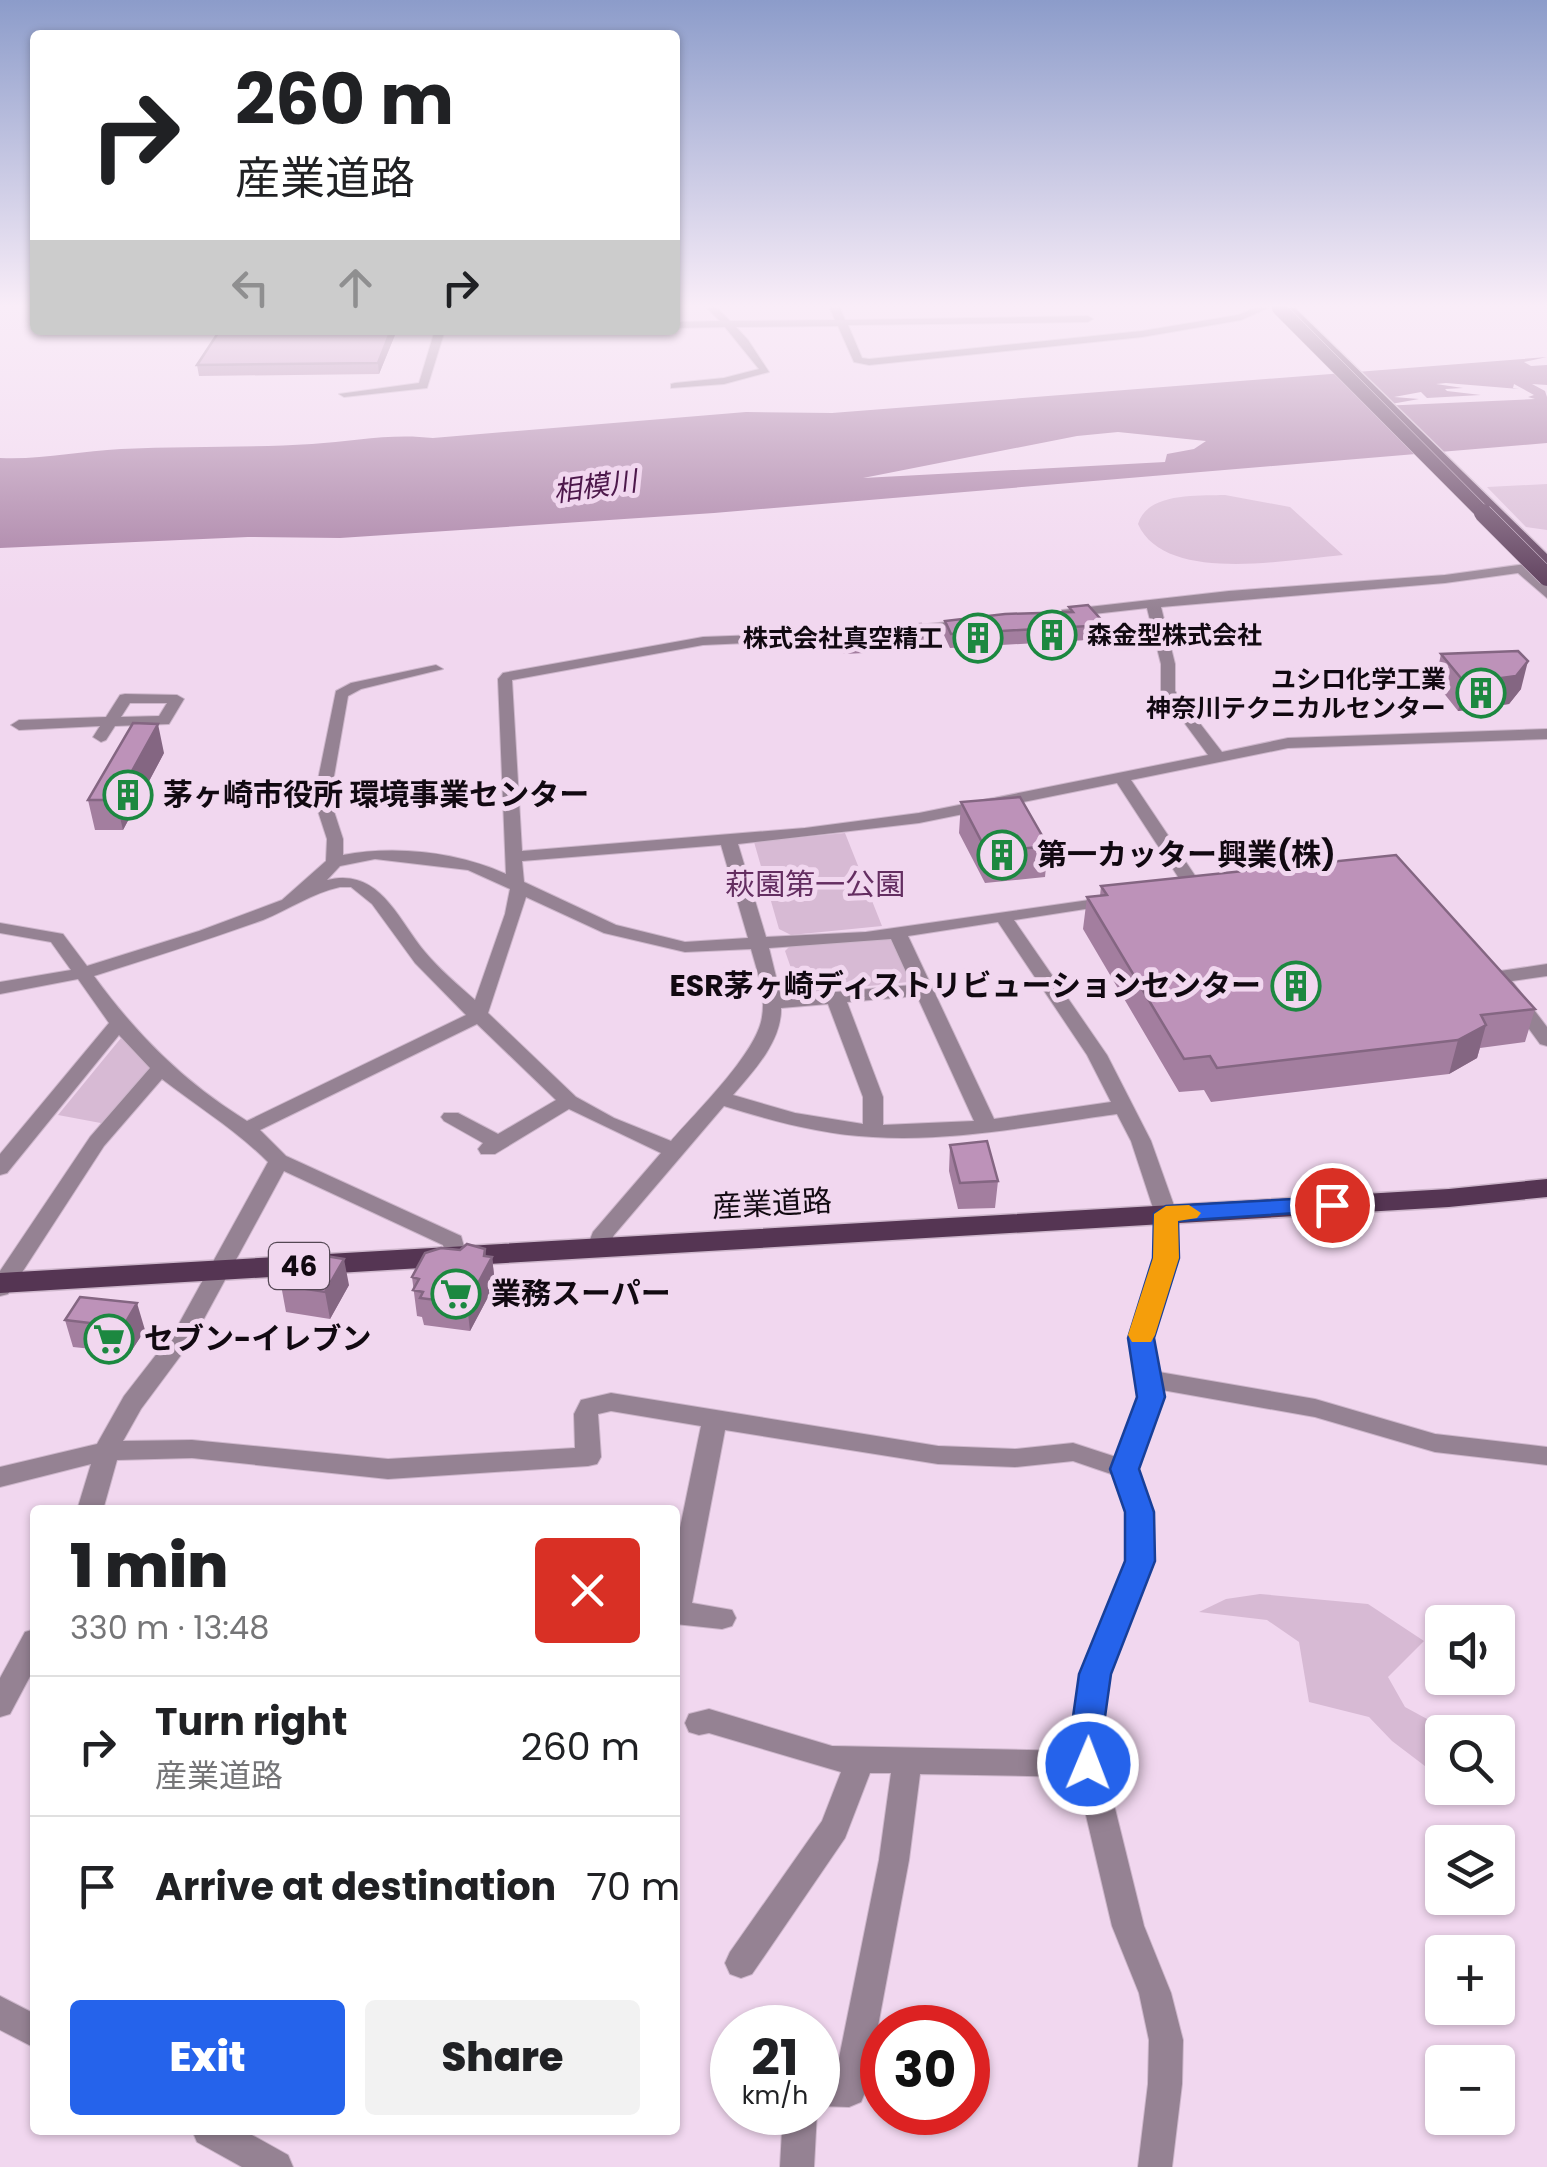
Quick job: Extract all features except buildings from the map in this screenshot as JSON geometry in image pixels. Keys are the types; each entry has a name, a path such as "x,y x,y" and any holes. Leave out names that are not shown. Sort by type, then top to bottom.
{"main road":[{"path":"1380,409 1547,577"},
{"path":"1391,409 1547,564"},
{"name":"産業道路","path":"1,1285 1449,1198 1547,1188"}],"street":[{"path":"1050,615 1445,580 1547,564"},
{"path":"1522,569 1547,594"},
{"path":"1153,603 1168,664 1168,692 1218,758"},
{"path":"246,1129 477,1015 482,1008 514,914 517,885 505,678 703,641 876,633 981,622"},
{"path":"334,862 335,839 322,799 341,694 356,686 436,669"},
{"path":"19,724 111,720 101,737"},
{"path":"515,857 728,840 919,818 1288,743 1547,734"},
{"path":"1122,778 1195,888 1196,893 1174,896"},
{"path":"598,1247 604,1232 721,1098 764,1039 773,1003 728,840"},
{"path":"0,988 82,974 205,935 288,904 306,892 334,862 397,854 472,865 610,930 685,948 898,934 1090,902 1124,900"},
{"path":"306,892 342,881 354,882 395,918 405,942 477,1015 570,1100 607,1122 673,1150"},
{"path":"1003,918 1067,1008 1124,1107 1141,1141 1166,1214 1166,1258 1141,1338 1150,1379 1148,1412 1124,1469 1140,1512 1140,1561 1095,1674 1087,1731 1088,1764 1128,1926 1155,1993 1166,2040 1156,2167"},
{"path":"0,928 53,935 119,1023 161,1068 246,1129 279,1160 453,1242 456,1257"},
{"path":"898,934 986,1124"},
{"path":"1547,970 1500,976 1547,1040"},
{"path":"773,1003 924,990"},
{"path":"836,1000 874,1097 873,1131"},
{"path":"0,1168 119,1023"},
{"path":"1,1285 97,1142 161,1068"},
{"path":"721,1098 802,1120 873,1131 937,1130 1124,1107"},
{"path":"451,1117 493,1146 570,1100"},
{"path":"91,1505 124,1409 168,1360 279,1160"},
{"path":"1150,1379 1315,1408 1435,1443 1547,1456"},
{"path":"0,1477 107,1451 192,1449 355,1467 437,1467 588,1456 586,1414 590,1406 600,1402 938,1455 1015,1458 1073,1452 1124,1469"},
{"path":"680,1592 715,1418"},
{"path":"680,1613 722,1618"},
{"path":"0,1705 30,1649"},
{"path":"699,1723 708,1721 832,1759 859,1762 1088,1764"},
{"path":"740,1964 834,1828 859,1762"},
{"path":"840,2090 849,2090 894,1860 907,1762"},
{"path":"0,2012 30,2029"},
{"path":"218,2135 276,2167"},
{"path":"797,2167 799,2135"}],"green space":[{"path":"1547,484 1547,530 1526,527 1487,487"},
{"path":"1225,495 1290,507 1343,555 1262,563 1201,562 1174,555 1152,543 1138,524 1143,514 1163,501"},
{"name":"萩園第一公園","path":"845,833 882,926 791,935 779,929 754,842"},
{"path":"896,937 918,981 810,992 798,988 785,951 789,947"},
{"path":"121,1038 127,1038 151,1065 151,1073 106,1124 58,1115"},
{"path":"1260,1594 1368,1604 1424,1641 1388,1677 1405,1707 1425,1718 1425,1766 1369,1717 1309,1702 1299,1642 1267,1620 1199,1612 1226,1599"}],"water":[{"name":"相模川","path":"1547,409 1547,443 714,513 340,538 248,537 0,548 0,458 121,449 433,438 746,412","holes":["1118,432 1206,441 1194,449 1167,454 1165,462 863,478 1077,436"]}],"slow traffic":[{"path":"1141,1335 1166,1258 1166,1214 1189,1213"}],"place":[{"name":"森金型株式会社","path":"1052,635"},
{"name":"株式会社真空精工","path":"978,638"},
{"name":"ユシロ化学工業 神奈川テクニカルセンター","path":"1481,693"},
{"name":"茅ヶ崎市役所 環境事業センター","path":"128,795"},
{"name":"第一カッター興業(株)","path":"1002,855"},
{"name":"ESR茅ヶ崎ディストリビューションセンター","path":"1296,986"},
{"name":"業務スーパー","path":"456,1294"},
{"name":"セブン-イレブン","path":"109,1339"}],"route":[{"path":"1088,1764 1087,1731 1095,1674 1140,1561 1140,1512 1124,1469 1151,1397 1141,1338 1166,1258 1166,1214 1332,1205"}]}
